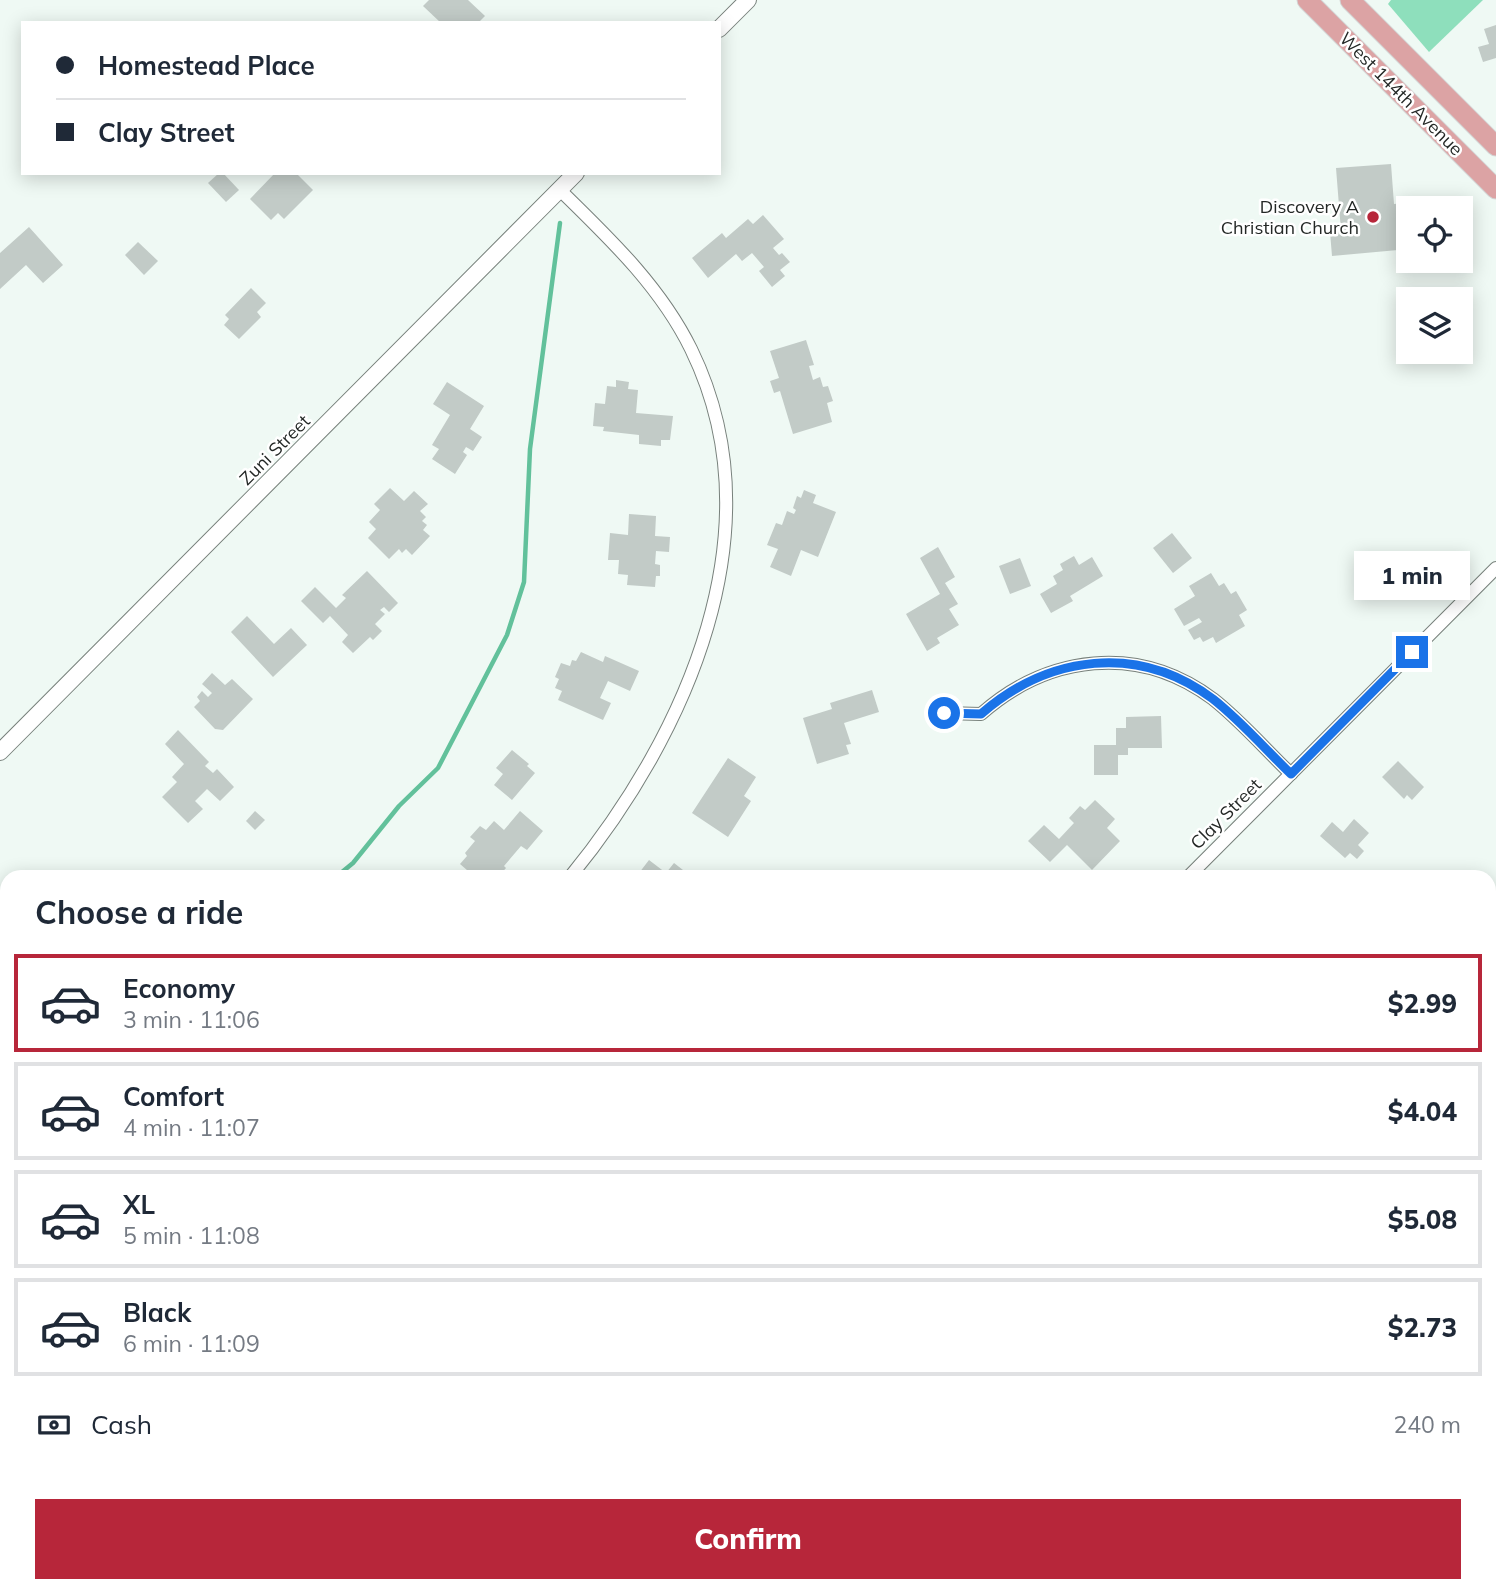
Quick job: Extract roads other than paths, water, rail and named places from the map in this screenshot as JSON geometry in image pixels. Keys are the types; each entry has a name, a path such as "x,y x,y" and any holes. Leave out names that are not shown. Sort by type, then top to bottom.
{"main road":[{"name":"West 144th Avenue","path":"1307,0 1496,189"},
{"name":"West 144th Avenue","path":"1350,0 1496,146"}],"street":[{"path":"721,27 748,0"},
{"name":"Zuni Street","path":"0,752 448,305 574,175"},
{"path":"560,190 623,253 657,293 690,347 710,395 723,449 726,493 724,542 714,601 680,700 666,732 629,797 576,870"},
{"name":"Clay Street","path":"1195,870 1496,568"},
{"path":"944,713 981,714 1014,688 1063,668 1094,663 1137,665 1177,678 1214,700 1291,774"}],"waterway":[{"path":"344,870 399,806 438,768 507,635 524,582 530,449 560,223"}],"place":[{"name":"Discovery A Christian Church","path":"1373,217"}]}
